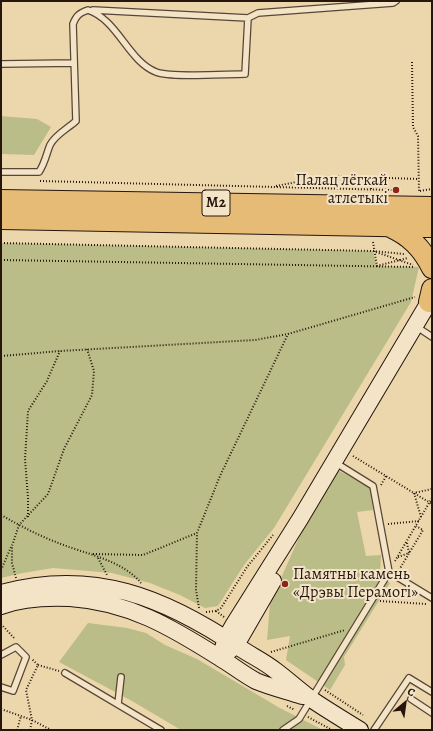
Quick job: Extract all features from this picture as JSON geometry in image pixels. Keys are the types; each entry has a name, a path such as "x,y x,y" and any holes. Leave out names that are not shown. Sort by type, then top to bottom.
{"highway":[{"name":"М2","path":"1,200 432,207"},
{"name":"М2","path":"1,219 432,227"},
{"path":"388,226 409,237 422,251 432,268"}],"street":[{"path":"220,658 231,642 300,519 415,326 426,298"},
{"path":"1,593 55,584 106,587 134,593 161,603 200,622 274,670 315,692 360,730"},
{"path":"1,606 31,599 52,598 96,600 136,612 178,632 256,681 315,692"}],"lane":[{"path":"1,172 39,172 45,163 50,146 54,139 76,121 73,24 76,15 88,10 248,18 258,13 393,3 396,1"},
{"path":"88,10 103,18 149,68 157,72 169,74 245,74 248,18"},
{"path":"1,64 74,63"},
{"path":"415,326 432,337"},
{"path":"283,730 299,719 389,572 373,486 338,455"},
{"path":"389,572 432,598"},
{"path":"1,655 16,647 26,657 13,691 1,686"},
{"path":"66,673 161,730"},
{"path":"118,704 121,677"},
{"path":"376,727 409,678 432,692"},
{"path":"412,698 432,713"}],"path":[{"path":"412,62 413,127 418,136 419,191"},
{"path":"272,186 328,176 419,178"},
{"path":"38,180 396,190"},
{"path":"354,181 371,181 371,189"},
{"path":"411,191 432,188"},
{"path":"1,243 373,251 411,256 377,266 373,251 374,242"},
{"path":"1,260 418,267 373,251"},
{"path":"1,356 87,349 255,340 288,334 417,296 426,298"},
{"path":"199,608 196,590 197,533 220,476 288,334"},
{"path":"1,570 12,546 19,525 48,494 64,449 92,395 94,371 87,349"},
{"path":"28,517 25,459 28,411 47,381 60,351"},
{"path":"338,455 414,493 431,504"},
{"path":"414,493 432,489"},
{"path":"414,493 421,517"},
{"path":"389,572 421,517 431,504 432,498"},
{"path":"1,515 54,542 98,557 127,570 142,583"},
{"path":"385,524 419,521"},
{"path":"399,570 423,530 416,526"},
{"path":"216,611 221,608 247,567 278,530"},
{"path":"89,554 143,555 197,533"},
{"path":"407,542 409,553"},
{"path":"12,546 12,563 16,578"},
{"path":"398,557 409,553"},
{"path":"98,557 108,575"},
{"path":"371,601 432,604"},
{"path":"268,653 356,626"},
{"path":"38,665 66,673"},
{"path":"315,692 376,727"},
{"path":"283,704 332,730"},
{"path":"1,709 21,716 51,730"},
{"path":"17,730 21,716"}],"green space":[{"path":"1,116 37,119 51,127 34,155 1,154"},
{"path":"1,243 373,251 377,266 419,267 411,302 274,528 244,565 218,606 205,608 180,595 150,583 112,573 53,568 1,578"},
{"path":"336,469 370,488 373,510 357,512 366,556 381,555 380,577 390,583 344,657 345,665 330,690 286,660 290,636 267,640 270,603 309,515"},
{"path":"88,623 127,628 146,633 165,645 197,659 278,707 323,730 181,730 132,701 59,662"}],"place":[{"name":"Палац лёгкай атлетыкі","path":"396,190"},
{"name":"Памятны камень «Дрэвы Перамогі»","path":"285,584"}]}
